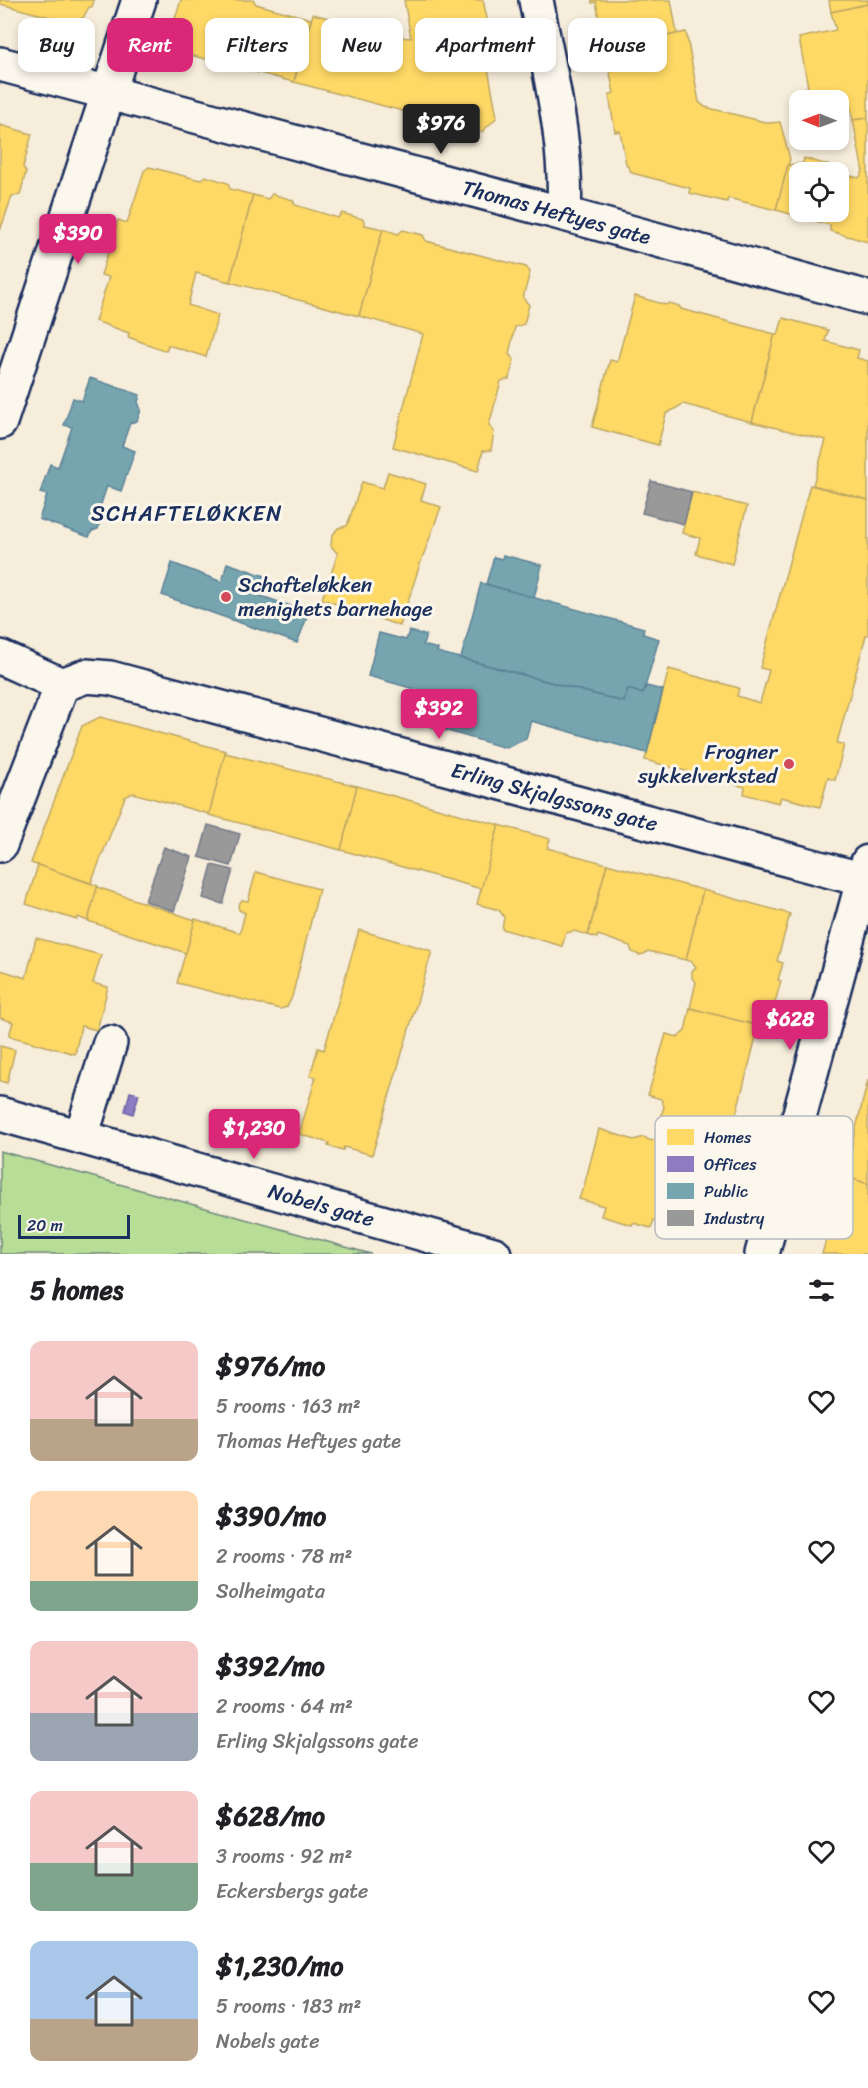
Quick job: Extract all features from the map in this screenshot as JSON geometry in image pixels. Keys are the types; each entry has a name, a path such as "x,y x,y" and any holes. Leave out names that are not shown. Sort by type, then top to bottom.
{"street":[{"path":"0,422 139,0"},
{"path":"536,0 564,147 564,214"},
{"name":"Thomas Heftyes gate","path":"0,64 564,214 868,298"},
{"path":"0,657 62,685 0,845"},
{"name":"Erling Skjalgssons gate","path":"62,685 86,676 111,678 866,874"},
{"path":"800,1116 866,874"},
{"path":"81,1137 110,1044"},
{"name":"Nobels gate","path":"0,1114 494,1254"},
{"path":"762,1254 766,1239"}],"green space":[{"path":"0,1151 371,1254 0,1254"}],"building: Homes":[{"path":"0,0 94,0 92,7 89,7 83,18 54,18 0,4"},
{"path":"181,0 253,0 256,4 307,18 205,18 205,59 193,56 193,18 175,18"},
{"path":"404,0 483,0 487,18 415,18 415,72 489,72 497,117 482,132 459,126 458,131 423,123 425,117 294,82 297,72 309,72 309,28 313,14 328,18 321,18 321,72 403,72 403,37 411,38"},
{"path":"592,0 671,0 677,34 667,36 667,18 599,18 596,2 592,3"},
{"path":"829,0 868,0 868,4 831,12"},
{"path":"868,4 868,118 853,120 849,90 798,90 808,87 799,38 836,30 831,12"},
{"path":"686,32 699,102 705,107 769,123 780,122 790,159 776,210 728,198 727,202 689,193 690,188 632,173 626,164 620,131 615,132 609,95 614,93 610,72 667,72 667,36"},
{"path":"256,72 297,72 294,82"},
{"path":"868,118 868,242 830,231 830,225 819,222 849,222 849,176 859,178 863,172 853,120"},
{"path":"0,125 32,134 23,167 26,172 20,195 12,196 0,231"},
{"path":"804,158 818,162 803,162"},
{"path":"789,165 789,214 776,210"},
{"path":"149,167 200,180 205,176 228,183 230,189 253,195 230,282 196,273 188,305 218,315 206,357 168,345 166,351 128,337 129,333 95,321 109,277 101,275 118,220 127,223 144,171"},
{"path":"272,194 293,200 295,205 338,218 342,213 363,219 365,225 383,229 359,316 230,282 253,195 268,199"},
{"path":"383,229 398,234 403,230 423,235 426,241 526,267 530,272 523,298 529,305 524,324 515,327 509,354 514,360 509,379 501,381 489,425 494,432 491,450 483,451 478,471 393,447 423,334 359,316"},
{"path":"635,296 666,305 669,303 681,309 775,334 752,422 683,404 666,414 658,445 592,427 610,360 617,362"},
{"path":"783,318 828,330 825,341 859,350 857,358 868,361 868,500 813,485 826,440 752,422 775,334 778,335"},
{"path":"388,472 426,484 421,500 441,507 400,626 322,599 338,554 331,546 332,536 338,528 347,526 362,482 383,488"},
{"path":"810,485 868,500 868,635 866,635 837,743 844,745 835,780 828,778 820,807 781,797 779,803 744,794 745,787 645,760 669,669 739,688 737,696 760,703 769,670 760,668"},
{"path":"692,492 747,506 732,564 696,554 700,538 682,533"},
{"path":"100,717 226,751 209,814 133,793 125,797 91,883 31,863 82,726"},
{"path":"225,753 357,786 341,850 209,815"},
{"path":"357,786 499,825 482,889 341,850"},
{"path":"499,825 550,839 547,848 607,864 588,935 574,931 566,933 562,946 502,929 504,917 499,910 477,904"},
{"path":"607,864 703,890 686,960 648,951 639,955 632,952 630,946 598,935 597,938 588,935"},
{"path":"38,865 98,886 88,921 78,917 77,920 26,904"},
{"path":"256,872 319,889 292,997 287,1007 280,1009 177,983 195,919 240,933 245,913 239,910 238,905 242,900 248,901"},
{"path":"97,887 195,920 186,953 88,921"},
{"path":"703,890 790,914 777,961 783,963 778,980 781,981 772,1013 763,1011 759,1026 690,1008 696,982 692,978 692,971 696,967 692,962 686,960"},
{"path":"359,930 432,951 372,1155 344,1147 343,1150 328,1146 329,1143 299,1134 316,1077 310,1076 318,1048 324,1050"},
{"path":"36,938 101,955 93,983 108,987 97,1030 81,1026 75,1054 9,1036 13,1022 0,1018 1,970 26,978"},
{"path":"690,1008 759,1026 736,1116 661,1116 664,1106 661,1099 648,1095 666,1034 678,1037 685,1031"},
{"path":"0,1046 15,1050 7,1083 0,1081"},
{"path":"868,1080 868,1184 853,1179 853,1140"},
{"path":"599,1129 634,1140 644,1137 651,1141 655,1139 655,1220 651,1228 601,1216 604,1206 579,1199"},
{"path":"853,1179 868,1184 868,1254 822,1254 826,1239 853,1239"}],"building: Offices":[{"path":"130,1092 139,1094 133,1114 125,1111"}],"building: Public":[{"path":"90,378 140,395 138,402 141,410 137,421 130,423 122,446 135,451 121,491 107,486 99,510 102,516 98,529 92,531 89,537 39,519 47,495 40,493 50,464 58,467 72,427 64,425 73,398 82,401"},
{"path":"503,555 542,565 534,598 486,584 494,557 502,559"},
{"path":"172,563 222,582 227,563 265,576 258,595 309,612 297,643 162,595"},
{"path":"481,583 644,628 643,634 659,639 643,694 628,689 624,702 461,658"},
{"path":"409,631 426,635 423,645 438,649 437,652 624,702 628,689 643,694 646,686 663,690 647,753 531,721 526,739 506,748 416,722 425,692 368,676 379,633 406,640"}],"building: Industry":[{"path":"651,481 692,492 684,524 642,513"},
{"path":"208,825 240,834 231,866 199,857"},
{"path":"164,847 192,857 174,911 145,901"},
{"path":"212,865 233,870 223,904 203,898"}],"place":[{"name":"Schafteløkken menighets barnehage","path":"226,597"},
{"name":"Frogner sykkelverksted","path":"789,764"}],"district":[{"name":"SCHAFTELØKKEN","path":"187,513"}]}
